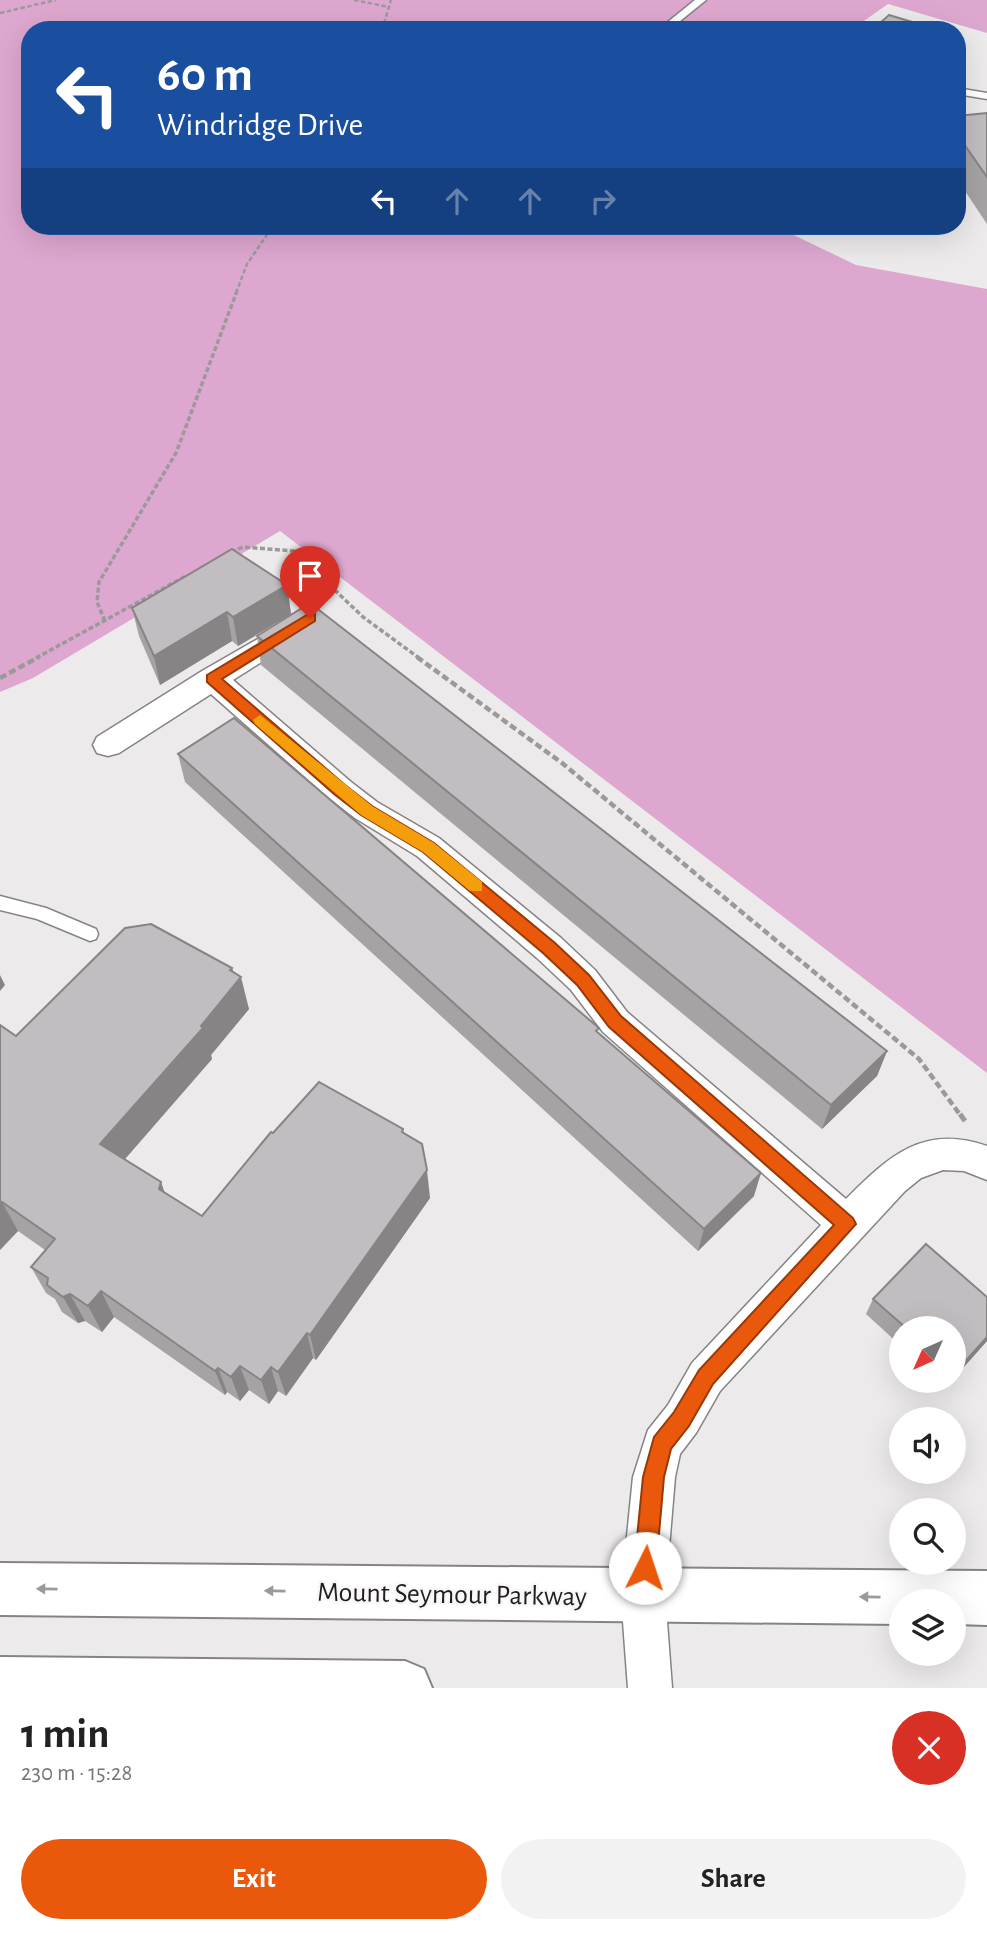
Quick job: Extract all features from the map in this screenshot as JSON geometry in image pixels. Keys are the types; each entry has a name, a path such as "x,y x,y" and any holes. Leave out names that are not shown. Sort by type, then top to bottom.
{"main road":[{"name":"Mount Seymour Parkway","path":"0,1588 987,1598"},
{"path":"0,1684 405,1688"}],"street":[{"path":"108,746 310,618"},
{"path":"212,678 366,810 428,847 549,948 583,980 623,1029 847,1224"},
{"path":"650,1688 643,1595 654,1477 662,1444 682,1419 706,1377 847,1224 911,1161 952,1151 987,1163"}],"lane":[{"path":"674,21 701,0"},
{"path":"966,92 987,96"},
{"path":"0,903 40,913 90,934"}],"path":[{"path":"0,13 56,0"},
{"path":"354,0 389,7"},
{"path":"385,21 391,0"},
{"path":"105,621 97,602 99,582 176,453 247,264 267,235"},
{"path":"220,558 243,547 294,551 363,617 562,763 919,1059 971,1129"},
{"path":"0,678 197,570"}],"shaded area":[{"path":"0,0 987,0 987,33 966,27 966,21 946,21 888,4 864,21 21,21 21,235 794,235 856,265 987,289 987,1073 280,531 33,678 0,692"}],"building":[{"path":"889,15 909,21 882,21"},
{"path":"987,113 987,177 966,147 966,115"},
{"path":"232,549 287,585 233,617 227,612 154,656 132,608"},
{"path":"310,603 887,1051 831,1105 257,636"},
{"path":"234,718 599,1028 596,1031 761,1173 704,1229 178,754"},
{"path":"151,924 232,968 230,970 241,977 201,1026 203,1028 100,1144 161,1182 159,1189 202,1216 271,1132 273,1133 319,1082 403,1129 402,1132 422,1144 427,1170 310,1335 307,1333 278,1372 271,1367 261,1380 240,1366 231,1377 218,1368 215,1371 101,1291 88,1306 70,1294 63,1297 47,1285 48,1278 31,1267 55,1239 2,1202 0,1204 0,1025 16,1036 125,928"},
{"path":"926,1244 987,1297 987,1337 966,1361 966,1316 892,1316 873,1299"}],"slow traffic":[{"path":"260,720 366,810 428,847 476,887"}],"route":[{"path":"310,618 212,678 366,810 428,847 549,948 583,980 615,1022 646,1051 847,1224 706,1377 682,1419 662,1444 654,1477 645,1568"}]}
